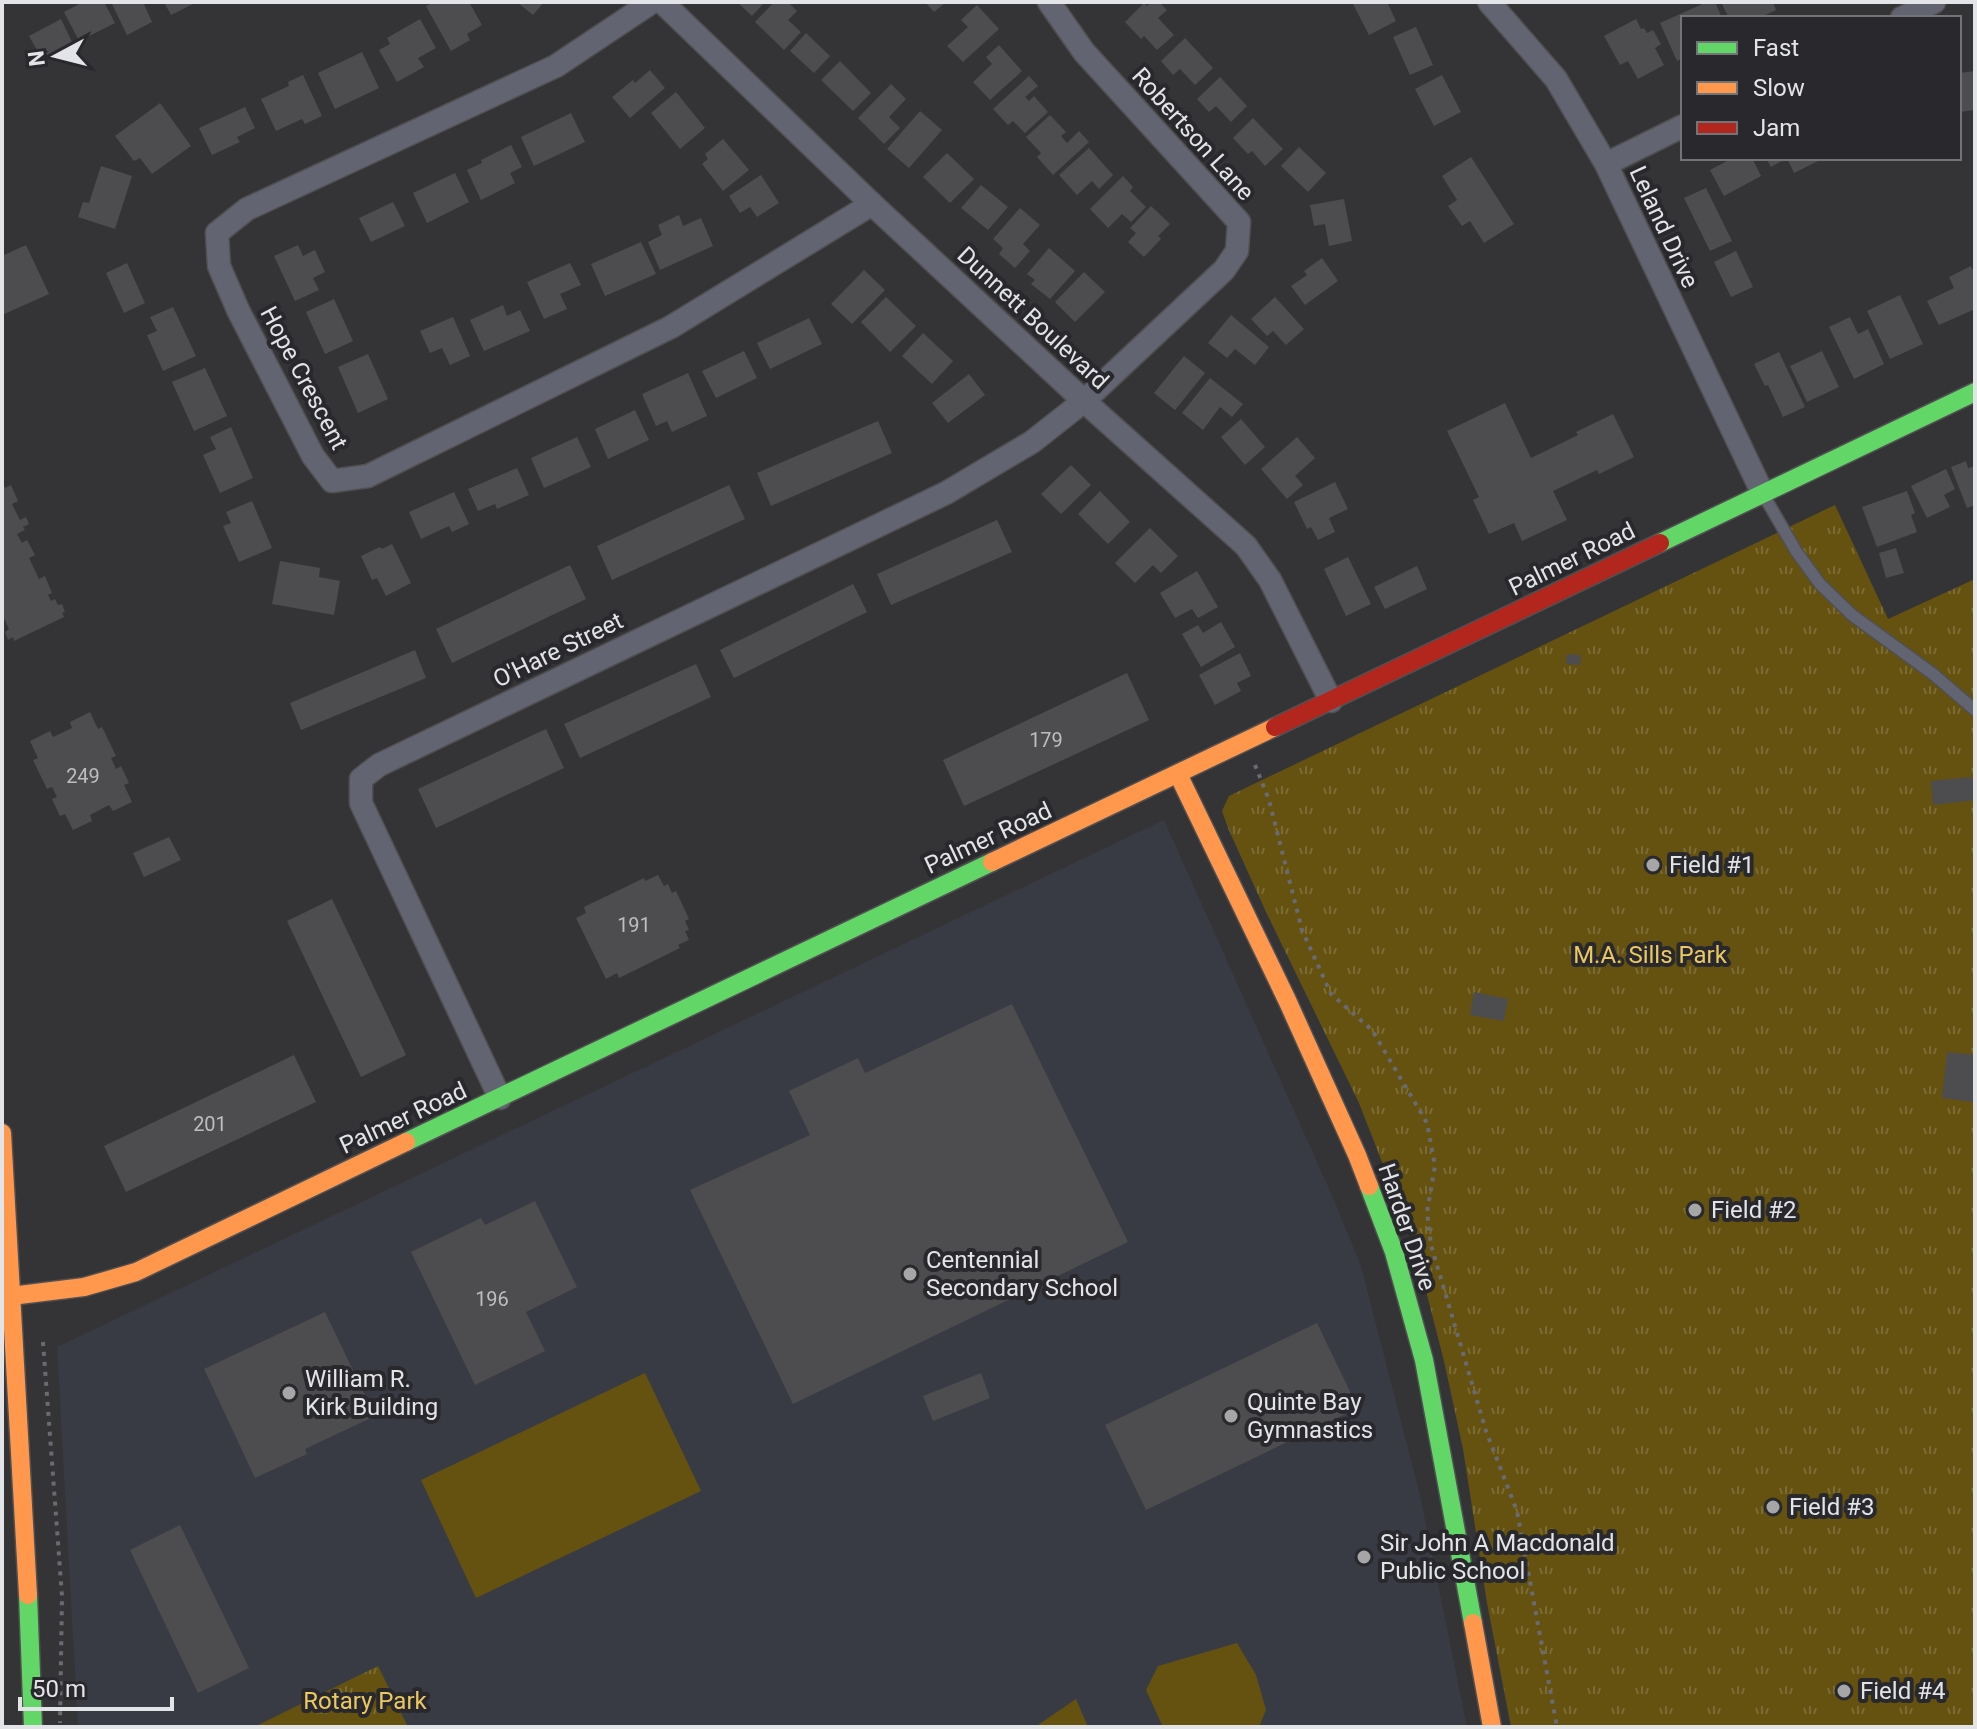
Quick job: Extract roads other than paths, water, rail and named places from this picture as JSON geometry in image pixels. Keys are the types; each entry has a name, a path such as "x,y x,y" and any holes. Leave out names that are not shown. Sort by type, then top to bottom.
{"street":[{"name":"Hope Crescent","path":"652,2 556,66 247,209 217,233 219,266 238,310 313,456 332,481 368,476 671,327 872,204"},
{"name":"Dunnett Boulevard","path":"662,2 872,204 1246,546 1270,580 1331,701"},
{"name":"Robertson Lane","path":"1049,2 1084,52 1239,222 1237,251 1224,270 1084,401"},
{"name":"Leland Drive","path":"1489,2 1556,79 1606,164 1763,494"},
{"path":"1906,16 1934,2"},
{"path":"1606,164 1681,127"},
{"name":"Palmer Road","path":"11,1296 99,1286 128,1277 1975,392"},
{"name":"O'Hare Street","path":"500,1098 361,803 361,779 379,765 946,493 1032,442 1084,401"},
{"name":"Harder Drive","path":"1178,774 1294,1014 1357,1155 1394,1252 1424,1360 1492,1727"},
{"path":"2,1133 33,1727"},
{"path":"2,1544 25,1535"}],"lane":[{"path":"1763,494 1796,551 1820,584 1852,615 1933,674 1975,710"}],"place":[{"name":"Field #1","path":"1653,865"},
{"name":"Field #2","path":"1695,1210"},
{"name":"Centennial Secondary School","path":"910,1274"},
{"name":"William R. Kirk Building","path":"289,1393"},
{"name":"Quinte Bay Gymnastics","path":"1231,1416"},
{"name":"Field #3","path":"1773,1507"},
{"name":"Sir John A Macdonald Public School","path":"1364,1557"},
{"name":"Field #4","path":"1844,1691"}],"park label":[{"name":"M.A. Sills Park","path":"1650,955"},
{"name":"Rotary Park","path":"365,1701"}]}
